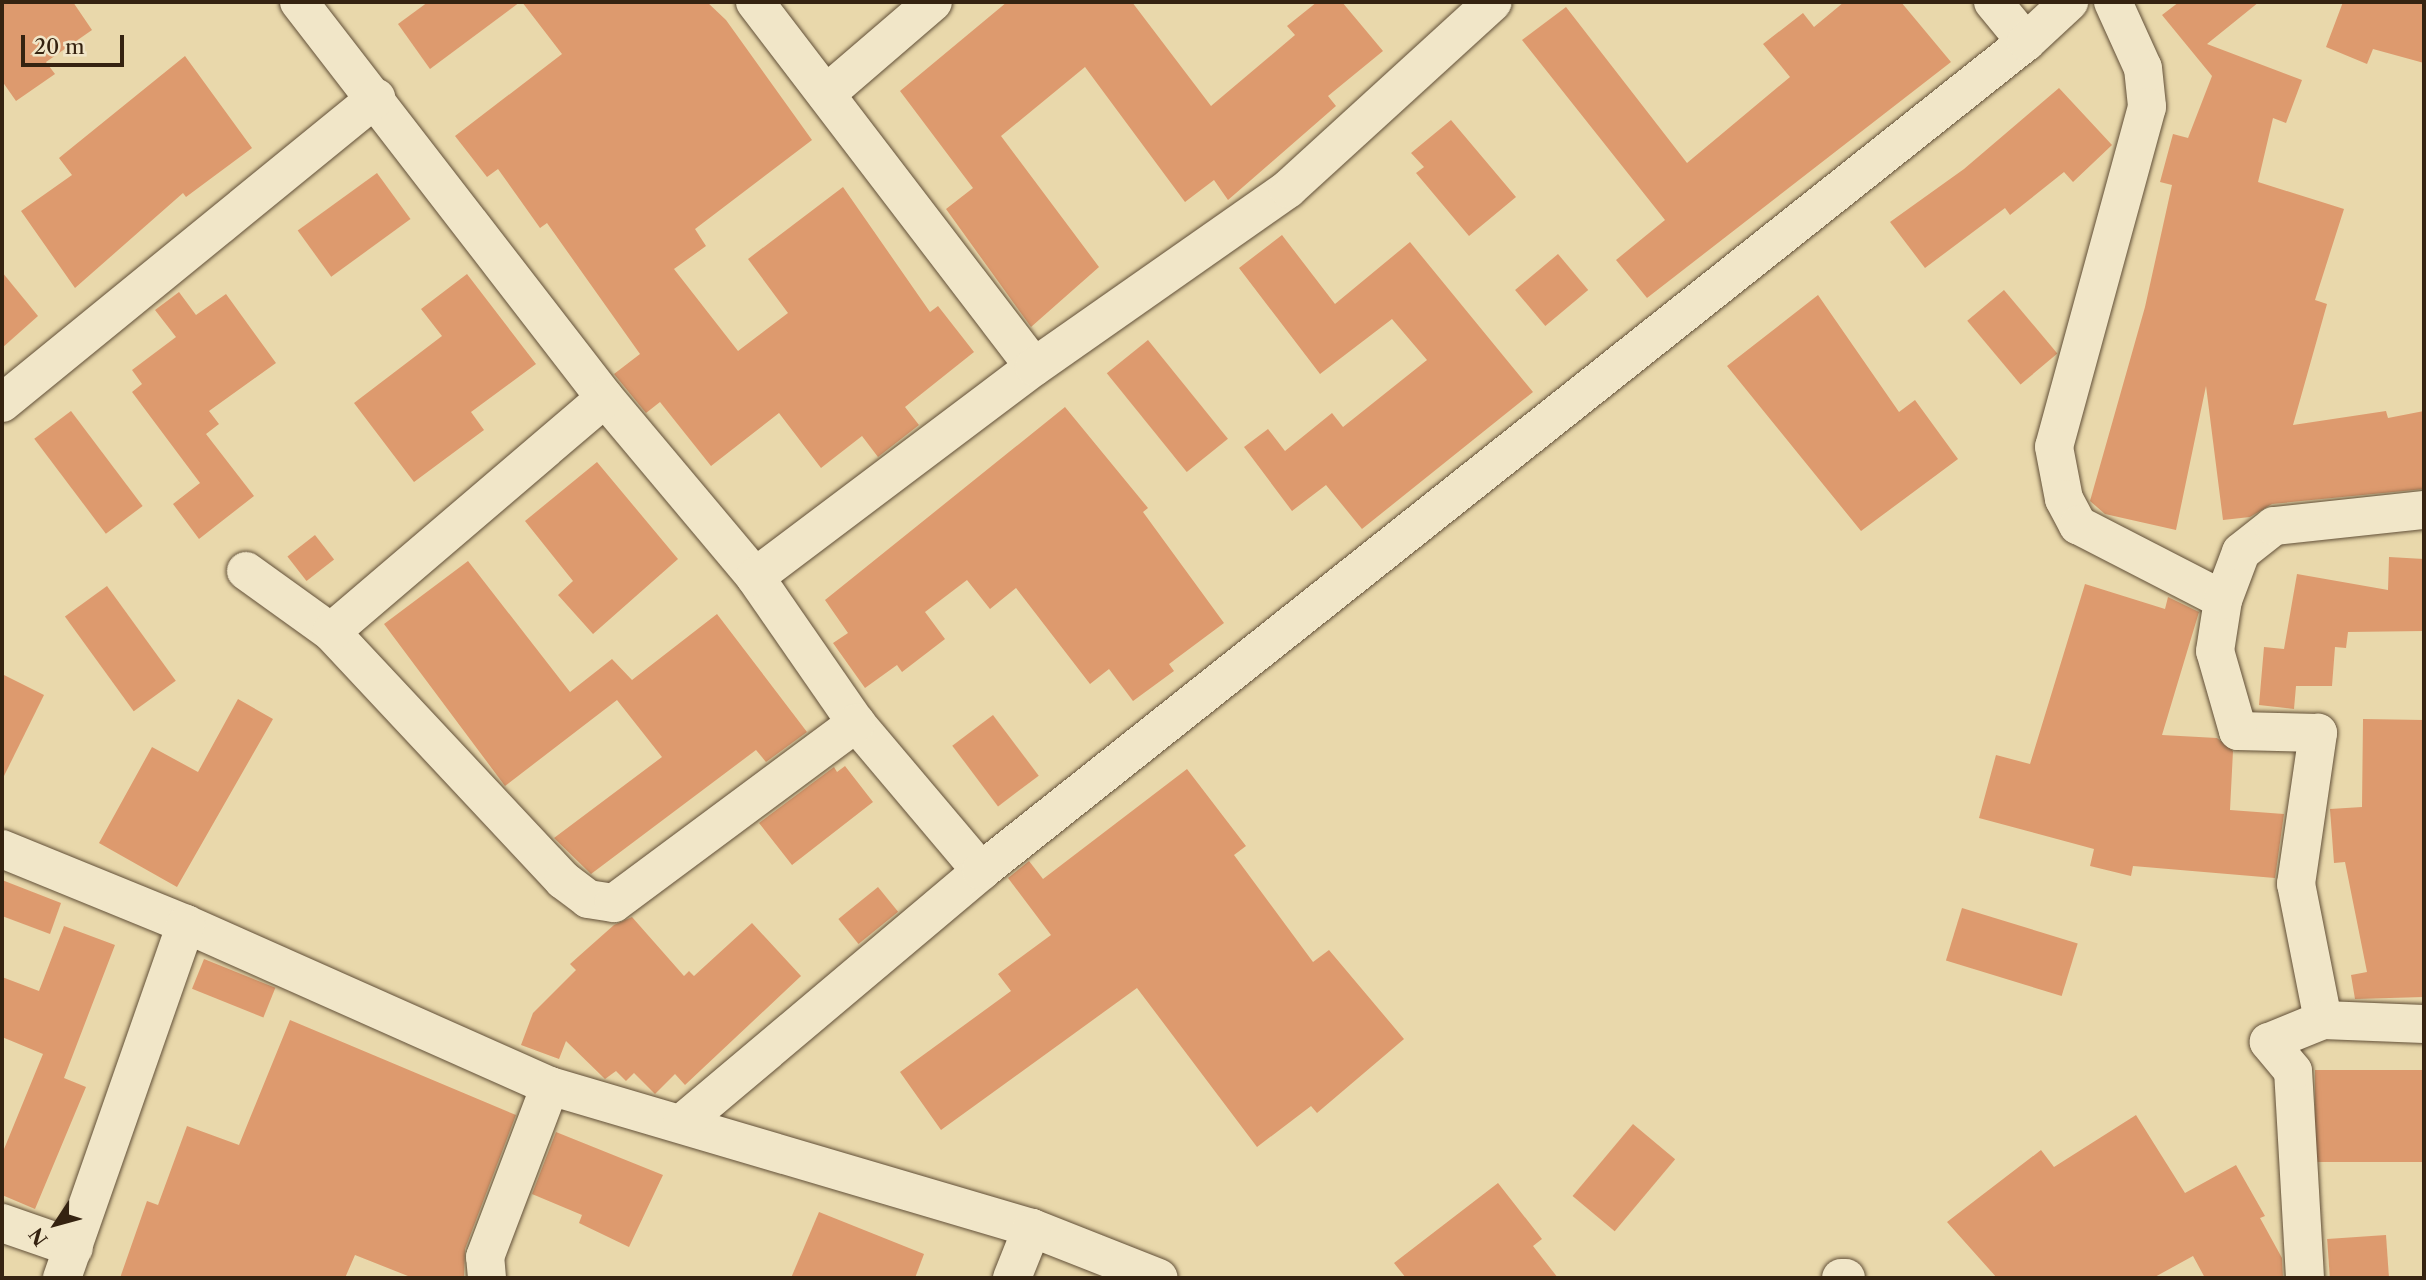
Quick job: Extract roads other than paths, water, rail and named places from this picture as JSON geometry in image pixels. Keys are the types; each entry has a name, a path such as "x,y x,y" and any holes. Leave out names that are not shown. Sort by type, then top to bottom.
{"street":[{"path":"299,2 376,98 605,398 755,577 856,723 981,871"},
{"path":"755,2 1034,367"},
{"path":"826,94 933,2"},
{"path":"755,577 1034,367 1288,189 1493,2"},
{"path":"1993,2 2026,42"},
{"path":"682,1123 981,871 2026,42 2069,2"},
{"path":"2113,2 2143,68 2147,107 2054,447 2064,499 2078,526 2223,600"},
{"path":"2,403 376,98"},
{"path":"331,632 605,398"},
{"path":"2323,1020 2297,884 2318,733 2238,731 2215,651 2223,600 2241,552 2274,526 2424,510"},
{"path":"246,571 331,632 563,880 588,899 614,903 856,723"},
{"path":"2,849 186,924 550,1086 1032,1228 1159,1278"},
{"path":"2,1223 68,1263 186,924"},
{"path":"2305,1278 2293,1071 2269,1042 2323,1020 2424,1024"},
{"path":"487,1278 485,1257 550,1086"},
{"path":"1012,1278 1032,1228"}]}
